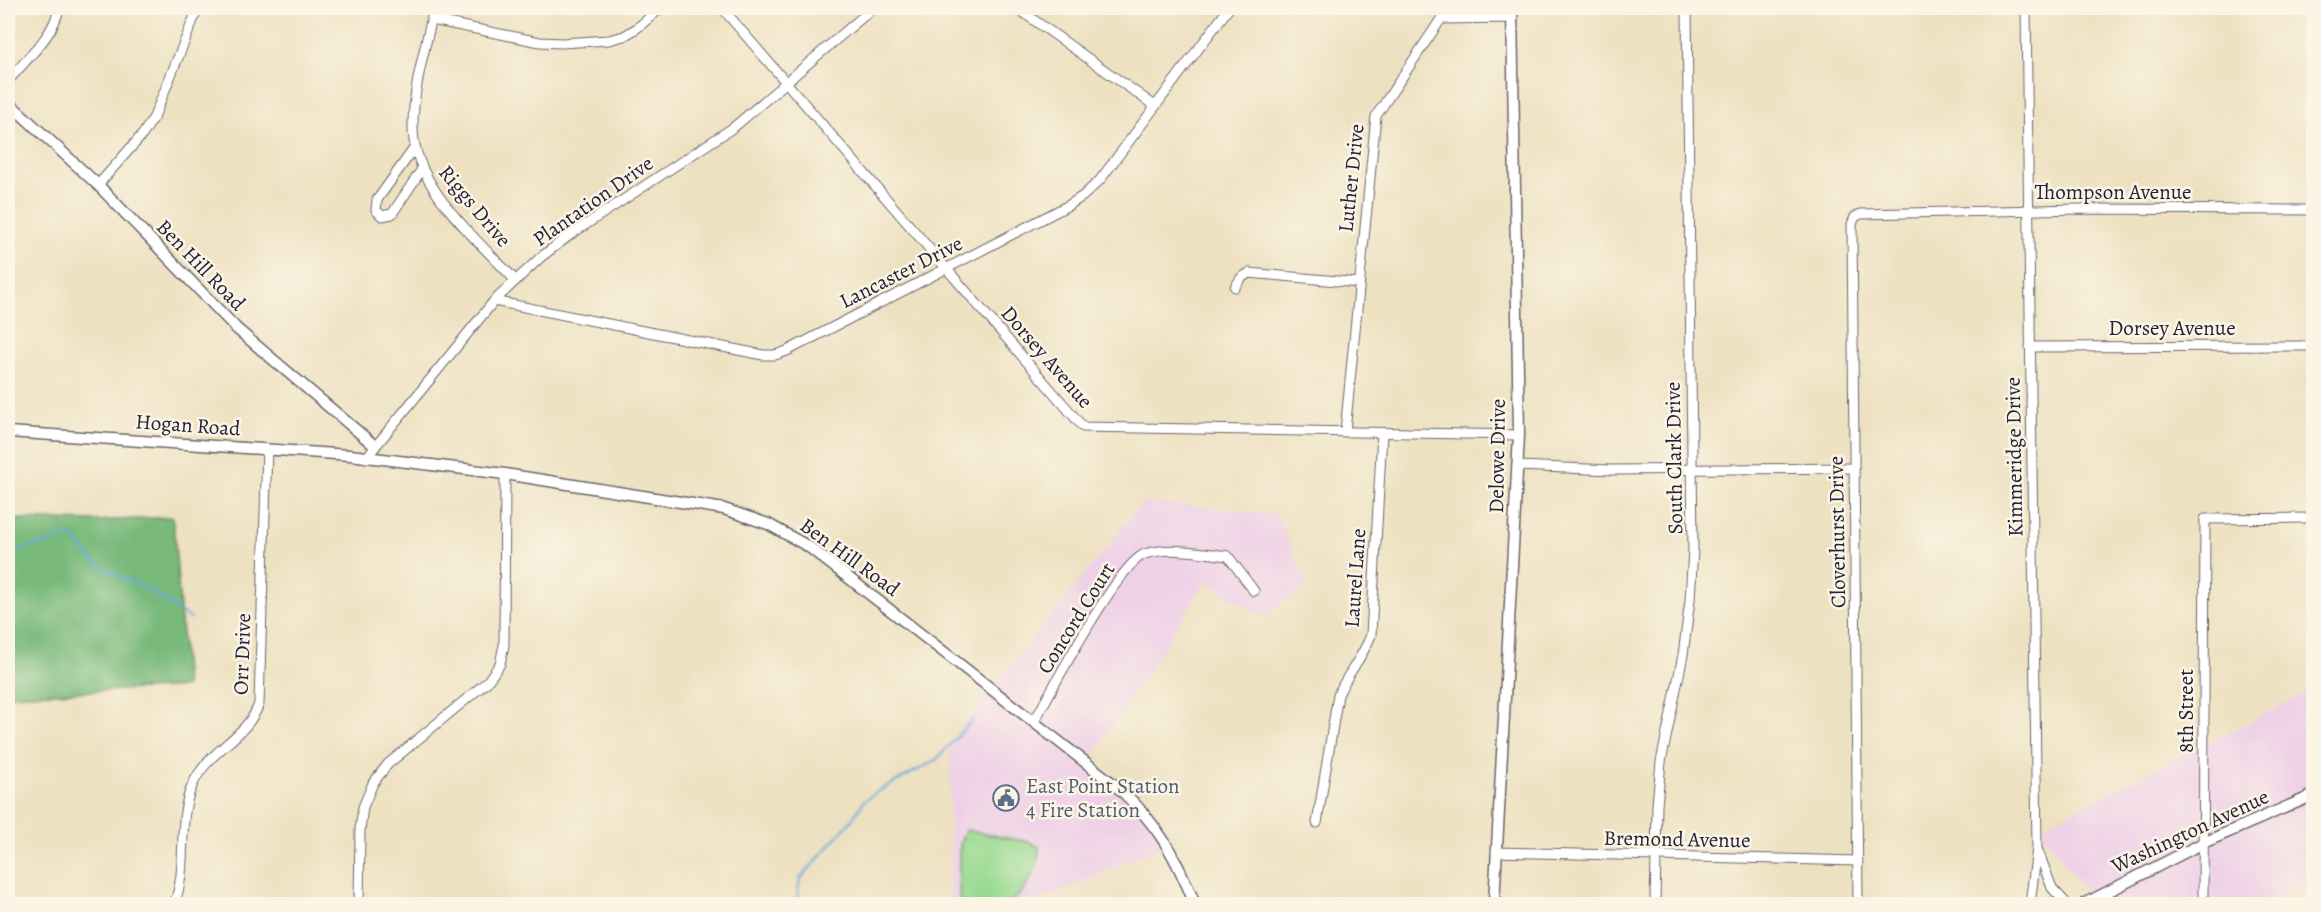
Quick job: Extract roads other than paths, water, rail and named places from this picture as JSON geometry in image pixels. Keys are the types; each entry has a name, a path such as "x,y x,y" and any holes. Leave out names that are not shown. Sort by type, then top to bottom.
{"street":[{"path":"8,81 47,36 59,8"},
{"path":"98,185 143,134 154,117 198,8"},
{"name":"Riggs Drive","path":"434,8 414,108 415,147 422,169 440,199 515,280"},
{"path":"432,20 540,42 562,43 609,40 624,36 661,8"},
{"name":"Dorsey Avenue","path":"722,8 1083,427 1519,435"},
{"name":"Plantation Drive","path":"366,458 494,301 515,280 570,236 734,127 873,8"},
{"path":"1017,8 1155,106"},
{"name":"Lancaster Drive","path":"494,301 763,355 776,355 787,351 1083,196 1100,180 1229,8"},
{"name":"South Clark Drive","path":"1655,904 1657,805 1661,762 1683,655 1690,600 1693,549 1687,8"},
{"name":"Kimmeridge Drive","path":"2026,8 2037,849 2030,904"},
{"name":"Luther Drive","path":"1345,432 1376,116 1441,19 1512,13"},
{"name":"Delowe Drive","path":"1494,904 1519,435 1512,13"},
{"name":"Ben Hill Road","path":"8,102 98,185 237,329 375,446"},
{"path":"415,147 377,200 376,210 382,216 392,214 422,169"},
{"name":"Thompson Avenue","path":"1912,213 2313,210"},
{"name":"Cloverhurst Drive","path":"1858,904 1852,224 1855,217 1861,214 1912,213"},
{"path":"1235,287 1241,278 1249,273 1359,283"},
{"name":"Dorsey Avenue","path":"2030,347 2313,346"},
{"name":"Hogan Road","path":"8,432 267,449 366,458"},
{"name":"Laurel Lane","path":"1317,823 1338,695 1366,650 1371,635 1382,433"},
{"name":"Orr Drive","path":"174,904 181,886 184,814 192,785 211,756 248,725 259,704 267,449"},
{"name":"Ben Hill Road","path":"366,458 505,474 724,509 768,524 809,548 1121,790 1141,808 1167,843 1195,904"},
{"path":"1518,466 1612,470 1854,468"},
{"path":"359,904 360,830 363,807 373,783 388,764 487,682 500,664 504,645 505,474"},
{"name":"8th Street","path":"2203,904 2205,519 2313,518"},
{"name":"Concord Court","path":"1034,722 1095,615 1132,562 1143,555 1168,552 1228,556 1254,591"},
{"name":"Washington Avenue","path":"2084,904 2203,843 2313,795"},
{"path":"2037,849 2052,888 2067,904"},
{"name":"Bremond Avenue","path":"1496,852 1858,861"}],"waterway":[{"path":"8,552 50,543 64,535 70,537 79,543 98,565 155,593 191,619"},
{"path":"796,904 800,879 851,821 864,801 936,760 973,719"}],"place":[{"name":"East Point Station 4 Fire Station","path":"1006,798"}]}
